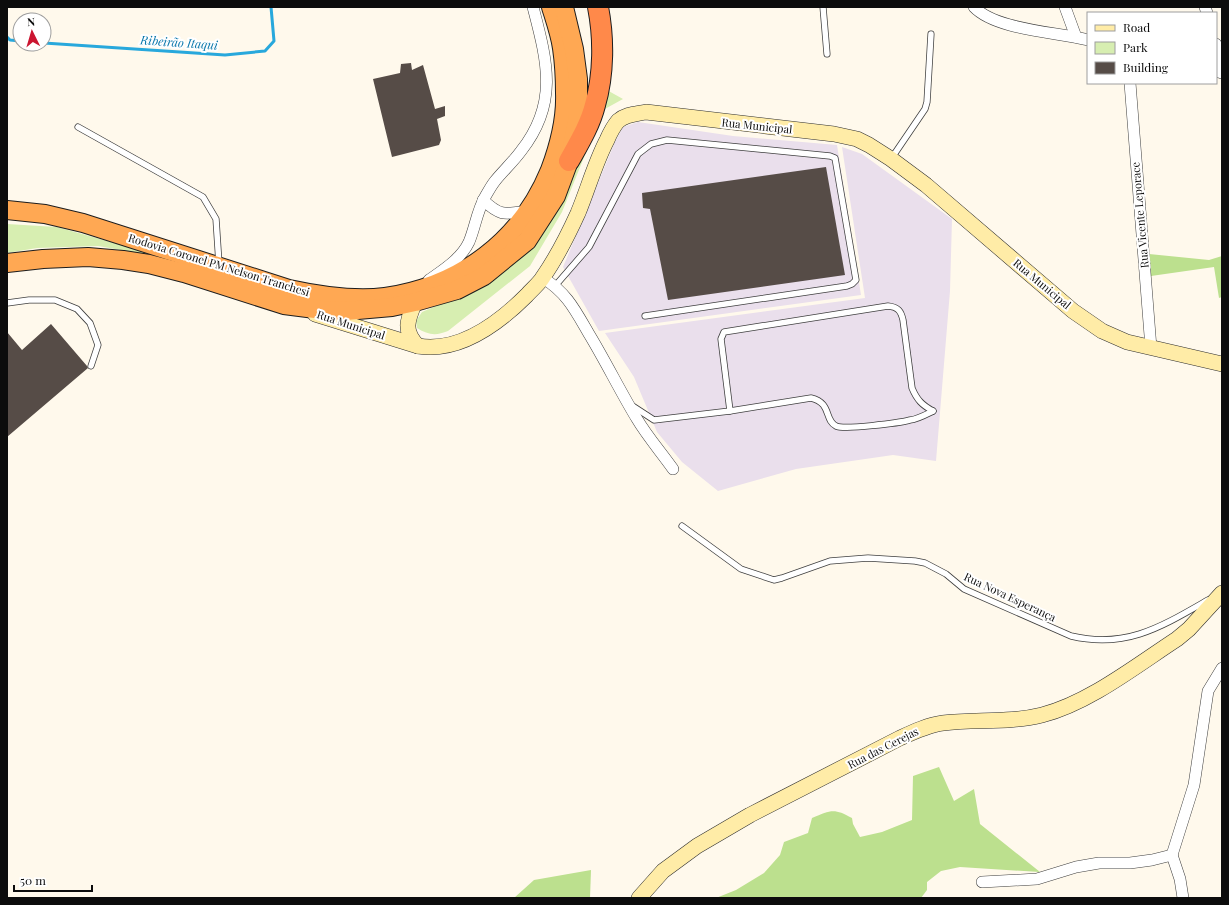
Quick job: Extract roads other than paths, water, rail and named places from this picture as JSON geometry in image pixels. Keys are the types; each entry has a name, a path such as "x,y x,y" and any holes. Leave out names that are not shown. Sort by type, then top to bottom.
{"highway":[{"name":"Rodovia Coronel PM Nelson Tranchesi","path":"7,262 88,257 123,260 149,264 184,273 284,305 346,312 392,307 455,275 486,256 509,236 528,211 545,181 558,146 563,121 565,94 562,48 552,7"},
{"name":"Rodovia Coronel PM Nelson Tranchesi","path":"16,210 83,223 289,289 323,296 353,298 415,296 457,290 484,276 527,241 556,196 569,161 578,116 578,79 574,49 564,7"},
{"path":"569,161 596,104 602,74 601,35 598,7"},
{"path":"7,215 16,210"}],"main road":[{"name":"Rua Municipal","path":"284,305 418,346 429,348 455,343 489,328 517,305 549,282 610,133 617,122 626,116 646,112 851,137 869,145 891,159 926,185 1073,311 1102,330 1127,342 1184,356 1219,361"},
{"path":"415,296 408,319 408,330 411,339 418,346"},
{"name":"Rua das Cerejas","path":"639,898 663,871 697,846 750,815 921,728 942,723 1022,719 1044,714 1085,697 1177,639 1189,629 1222,593"}],"street":[{"path":"415,296 464,250 468,244 483,200 494,182 521,152 532,136 540,117 545,101 547,86 546,59 533,7"},
{"path":"974,7 987,17 1002,23 1087,40"},
{"path":"1065,7 1076,37"},
{"path":"1217,47 1222,64"},
{"name":"Rua Vicente Leporace","path":"1130,84 1151,348"},
{"path":"483,200 499,213 528,211"},
{"path":"549,282 564,294 572,305 604,358 637,420 673,469"},
{"path":"1183,898 1180,879 1172,855 1194,785 1208,692 1222,668"},
{"path":"982,882 1038,879 1076,867 1099,863 1130,863 1172,855"}],"lane":[{"path":"823,7 827,54"},
{"path":"891,159 925,109 928,102 931,34"},
{"path":"78,128 203,197 216,219 219,266"},
{"path":"549,282 589,247 638,154 651,144 667,140 830,156 835,158 856,280 852,284 847,286 645,316"},
{"path":"7,303 29,300 56,300 77,309 90,323 98,345 92,366"},
{"path":"627,402 654,420 730,411 811,398 819,400 826,408 830,421 836,426 850,427 909,421 922,417 933,411 924,406 916,398 912,388 903,320 899,310 888,306 724,332 721,339 730,411"},
{"name":"Rua Nova Esperança","path":"682,526 741,569 774,580 830,561 868,558 925,563 946,574 964,589 1071,636 1087,640 1117,639 1140,635 1168,623 1222,593"}],"waterway":[{"name":"Ribeirão Itaqui","path":"52,44 225,55 265,51 274,41 271,7"},
{"name":"Ribeirão Itaqui","path":"7,37 12,40"}]}
